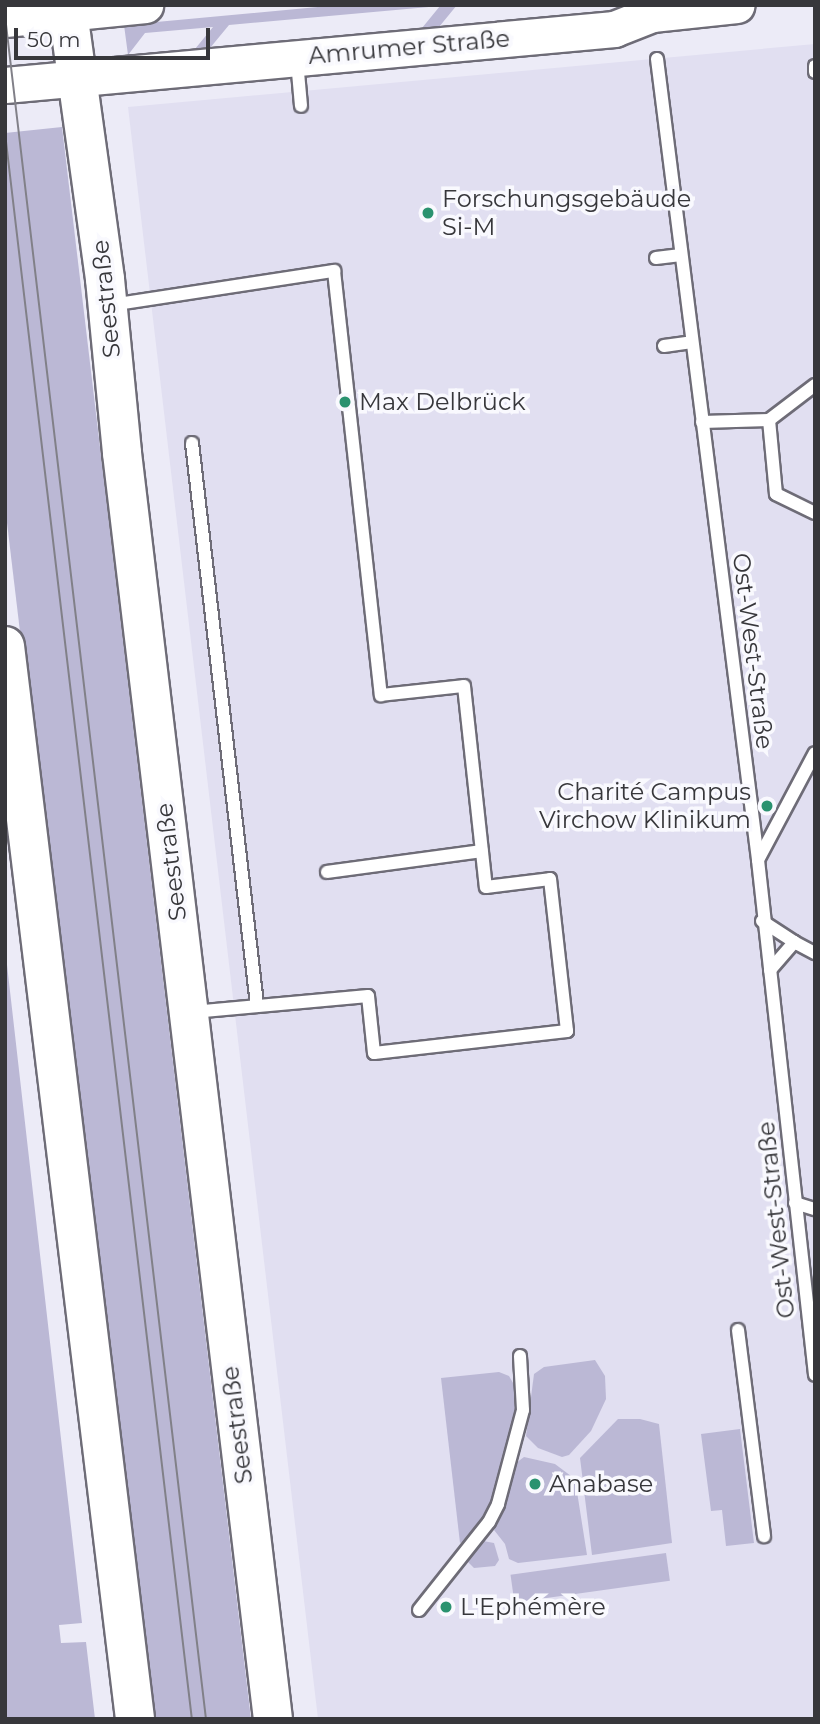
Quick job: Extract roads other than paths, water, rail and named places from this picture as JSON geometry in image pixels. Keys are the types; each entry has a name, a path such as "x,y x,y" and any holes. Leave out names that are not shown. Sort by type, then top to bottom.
{"main road":[{"path":"5,19 67,9 145,5"},
{"name":"Amrumer Straße","path":"5,85 614,29 652,14 737,5"},
{"name":"Seestraße","path":"67,9 107,305 122,453 272,1719"},
{"path":"5,646 135,1719"}],"lane":[{"path":"297,57 301,106"},
{"name":"Ost-West-Straße","path":"657,59 758,860 762,921 815,1375"},
{"path":"815,66 815,72"},
{"path":"656,258 681,255"},
{"path":"107,305 334,271 381,695 464,686 486,887 550,879 567,1031 374,1053 368,996 189,1012"},
{"path":"664,346 692,342"},
{"path":"702,422 769,420 815,385"},
{"path":"769,420 776,494 815,513"},
{"path":"192,443 257,1005"},
{"path":"758,860 815,753"},
{"path":"327,872 482,851"},
{"path":"762,921 815,953"},
{"path":"769,970 794,942"},
{"path":"795,1203 815,1209"},
{"path":"738,1330 764,1536"},
{"path":"419,1610 489,1522 498,1504 523,1410 520,1356"}],"tram line":[{"path":"5,16 206,1719"},
{"path":"5,133 192,1719"}],"place":[{"name":"Forschungsgebäude Si-M","path":"428,213"},
{"name":"Max Delbrück","path":"345,402"},
{"name":"Charité Campus Virchow Klinikum","path":"767,806"},
{"name":"Anabase","path":"535,1484"},
{"name":"L'Ephémère","path":"446,1607"}]}
